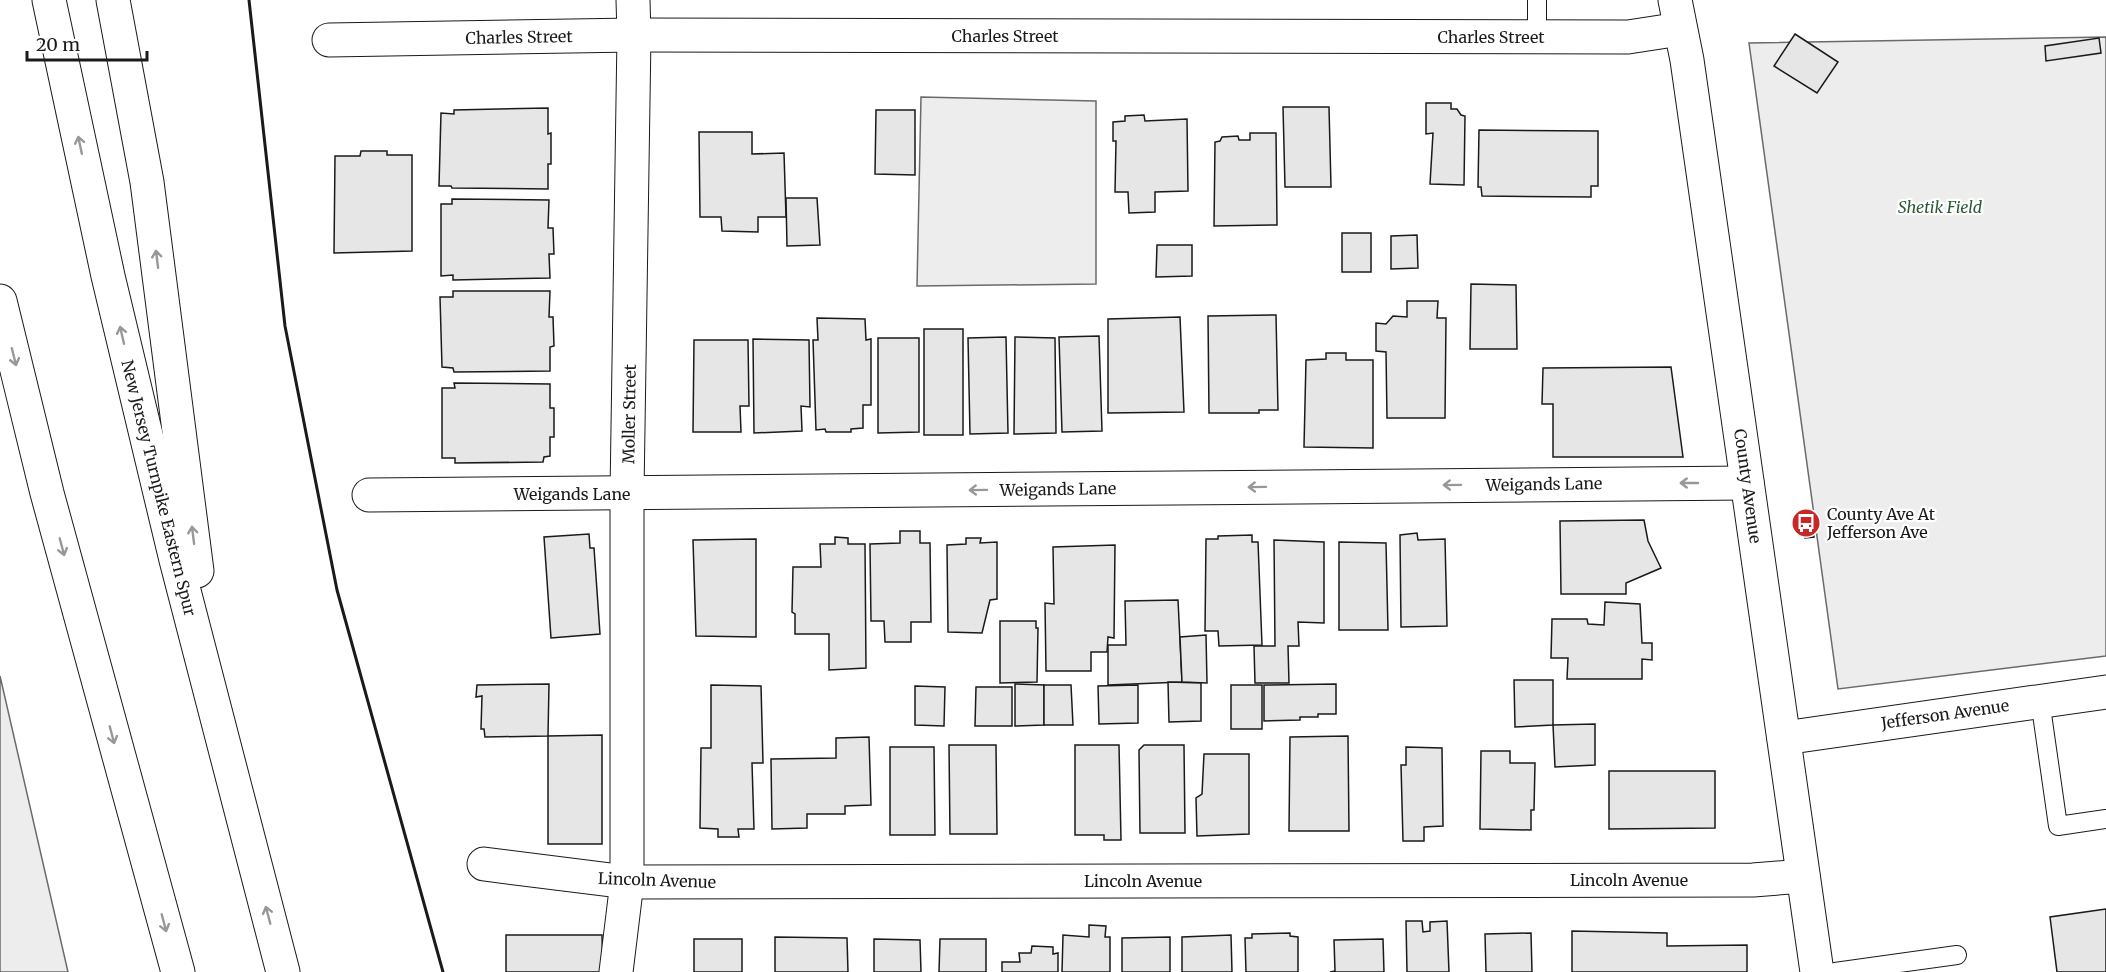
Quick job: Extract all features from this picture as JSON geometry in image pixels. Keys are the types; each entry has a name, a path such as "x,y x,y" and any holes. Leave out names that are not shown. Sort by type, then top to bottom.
{"main road":[{"name":"New Jersey Turnpike Eastern Spur","path":"49,0 108,276 173,549 284,972"},
{"path":"113,0 147,182 216,718"},
{"name":"Moller Street","path":"616,972 627,882 627,493 633,0"},
{"name":"Charles Street","path":"329,40 634,35 1628,37 1677,15"},
{"name":"County Avenue","path":"1677,15 1688,72 1817,972"},
{"path":"0,301 50,504 178,972"},
{"name":"Weigands Lane","path":"369,495 1747,483"},
{"name":"Jefferson Avenue","path":"1784,738 2106,692"},
{"name":"Lincoln Avenue","path":"484,864 627,882 1741,880 1803,876"}],"lane":[{"path":"1537,0 1537,37"},
{"path":"2040,700 2058,826 2106,819"},
{"path":"1835,972 1958,955"}],"shaded area":[{"name":"Shetik Field","path":"2106,37 2106,656 1838,689 1749,43"},
{"path":"921,97 1096,101 1096,284 917,286"},
{"path":"0,676 68,972 0,972"}],"building":[{"path":"1795,34 1838,62 1817,93 1774,66"},
{"path":"2099,38 2101,53 2046,61 2045,46"},
{"path":"1426,103 1451,103 1451,109 1457,109 1461,115 1465,116 1464,185 1430,184 1433,133 1426,134"},
{"path":"1283,107 1329,107 1331,187 1285,187"},
{"path":"548,108 551,164 548,164 548,189 439,186 441,113 454,114 454,110"},
{"path":"876,110 915,110 915,175 875,174"},
{"path":"1144,115 1145,121 1187,119 1188,191 1155,192 1155,212 1129,213 1128,192 1115,192 1116,141 1113,141 1113,122 1125,121 1125,116"},
{"path":"1479,130 1598,131 1598,186 1591,186 1591,197 1482,196 1481,187 1478,187"},
{"path":"699,132 752,132 752,154 784,153 786,217 758,217 758,232 722,231 721,217 700,217"},
{"path":"1250,133 1276,133 1277,225 1214,226 1215,142 1220,141 1222,137 1238,136 1239,140 1250,140"},
{"path":"361,151 387,151 387,155 412,155 412,251 334,253 335,156 360,156"},
{"path":"786,198 817,198 820,245 787,246"},
{"path":"452,199 549,200 548,228 553,228 554,254 549,254 550,278 453,280 453,275 441,276 441,204 452,204"},
{"path":"1342,233 1371,233 1371,272 1342,272"},
{"path":"1417,235 1418,268 1391,269 1391,236"},
{"path":"1157,245 1192,245 1192,276 1156,277"},
{"path":"1471,284 1516,285 1517,349 1470,349"},
{"path":"453,291 550,291 549,317 553,317 554,346 550,347 550,371 454,372 453,368 442,367 440,297 453,297"},
{"path":"1407,301 1438,301 1437,318 1446,318 1445,418 1387,418 1386,352 1376,351 1376,323 1386,324 1393,316 1407,317"},
{"path":"1276,315 1278,410 1259,410 1259,413 1209,413 1208,316"},
{"path":"1180,317 1184,412 1108,413 1108,319"},
{"path":"817,318 865,319 866,340 871,339 871,405 863,405 863,428 851,429 851,432 816,430 813,340 818,340"},
{"path":"924,329 963,329 963,435 924,435"},
{"path":"1099,336 1102,431 1062,432 1059,337"},
{"path":"1006,337 1008,433 970,434 968,338"},
{"path":"1015,337 1055,338 1056,433 1014,434"},
{"path":"878,338 919,338 919,432 878,433"},
{"path":"753,339 809,340 810,407 801,406 802,431 754,433"},
{"path":"694,340 748,340 749,406 740,406 741,432 693,432"},
{"path":"1326,353 1346,353 1346,360 1373,360 1373,448 1304,447 1306,360 1326,359"},
{"path":"1671,367 1683,457 1553,457 1553,404 1542,404 1543,368"},
{"path":"454,383 550,384 550,408 554,408 554,437 550,437 550,456 544,457 543,462 455,463 455,458 442,458 442,388 455,388"},
{"path":"1811,512 1814,537 1805,538 1801,513"},
{"path":"1644,520 1648,541 1661,568 1626,583 1626,594 1561,594 1560,521"},
{"path":"900,531 920,531 920,543 930,543 931,622 911,622 911,642 885,642 884,621 871,621 870,544 900,543"},
{"path":"1417,533 1418,540 1445,539 1447,626 1401,627 1400,535"},
{"path":"589,534 590,548 594,548 600,634 551,638 544,537"},
{"path":"1252,535 1252,542 1258,542 1262,645 1219,646 1218,631 1205,631 1206,539 1218,539 1218,536"},
{"path":"835,537 848,538 848,544 865,544 866,668 829,670 829,634 795,634 795,614 792,612 793,567 821,567 820,544 835,544"},
{"path":"966,538 981,538 980,543 997,542 997,599 990,600 982,633 948,632 947,545 966,544"},
{"path":"756,539 756,637 696,636 693,540"},
{"path":"1274,540 1324,542 1324,623 1298,622 1299,646 1288,646 1289,683 1255,683 1254,646 1275,646"},
{"path":"1339,542 1386,543 1388,630 1339,630"},
{"path":"1115,545 1114,638 1108,637 1107,652 1091,652 1091,671 1046,671 1045,603 1054,604 1053,547"},
{"path":"1178,600 1182,682 1108,685 1108,645 1126,645 1125,601"},
{"path":"1605,602 1640,604 1642,643 1652,643 1652,660 1642,659 1642,679 1567,679 1568,658 1551,658 1552,619 1587,619 1588,624 1604,625"},
{"path":"1000,621 1036,621 1036,628 1038,628 1037,682 1000,683"},
{"path":"1206,635 1207,683 1182,682 1180,637"},
{"path":"1514,680 1553,680 1553,725 1515,727"},
{"path":"1168,682 1201,683 1201,721 1169,722"},
{"path":"549,684 548,736 485,737 484,729 481,729 482,696 476,697 477,685"},
{"path":"1015,684 1044,685 1044,725 1015,726"},
{"path":"1336,684 1336,714 1300,717 1300,720 1264,721 1264,685"},
{"path":"711,685 761,686 763,763 752,763 754,829 738,829 739,837 718,837 718,829 700,828 701,748 711,748"},
{"path":"1044,685 1071,685 1073,725 1044,725"},
{"path":"1138,685 1138,723 1099,724 1098,686"},
{"path":"1231,685 1262,685 1262,729 1231,729"},
{"path":"915,686 945,687 944,726 915,725"},
{"path":"976,687 1012,687 1012,726 975,726"},
{"path":"1595,724 1595,765 1555,767 1553,725"},
{"path":"602,735 602,844 548,844 548,736"},
{"path":"1348,736 1349,831 1289,831 1290,737"},
{"path":"869,737 871,805 845,806 845,814 807,814 807,828 772,829 771,759 836,758 836,738"},
{"path":"949,745 996,745 997,834 950,834"},
{"path":"1075,745 1119,745 1121,840 1104,840 1104,835 1075,835"},
{"path":"1144,745 1184,745 1185,833 1140,833 1139,750"},
{"path":"890,747 934,747 935,835 890,835"},
{"path":"1406,747 1442,748 1443,826 1424,827 1424,841 1403,841 1401,765 1406,765"},
{"path":"1481,751 1510,751 1510,763 1535,763 1534,810 1531,810 1531,830 1480,829"},
{"path":"1204,754 1249,754 1249,834 1197,836 1196,798 1202,794"},
{"path":"1609,771 1715,771 1715,828 1609,829"},
{"path":"2106,909 2106,972 2057,972 2050,917"},
{"path":"1406,921 1422,921 1423,932 1430,931 1430,922 1447,921 1449,972 1407,972"},
{"path":"1089,925 1106,926 1105,937 1110,937 1110,972 1062,972 1063,935 1089,937"},
{"path":"1572,931 1667,933 1667,946 1747,945 1747,972 1572,972"},
{"path":"1290,933 1290,936 1298,937 1298,972 1246,972 1245,938 1252,938 1252,934"},
{"path":"1531,933 1532,972 1486,972 1485,934"},
{"path":"506,935 602,935 603,972 506,972"},
{"path":"1231,935 1232,972 1182,972 1182,937"},
{"path":"775,937 847,938 848,972 775,972"},
{"path":"1170,937 1170,972 1122,972 1122,938"},
{"path":"694,939 742,939 742,972 694,972"},
{"path":"874,939 920,940 921,972 874,972"},
{"path":"940,939 986,939 986,972 939,972"},
{"path":"1383,939 1384,972 1330,972 1335,971 1334,940"},
{"path":"1032,946 1053,947 1053,954 1058,953 1058,972 1002,972 1002,962 1020,962 1019,953 1031,953"}],"wall":[{"path":"249,0 285,326 337,590 443,972"}],"place":[{"name":"County Ave At Jefferson Ave","path":"1806,523"}]}
